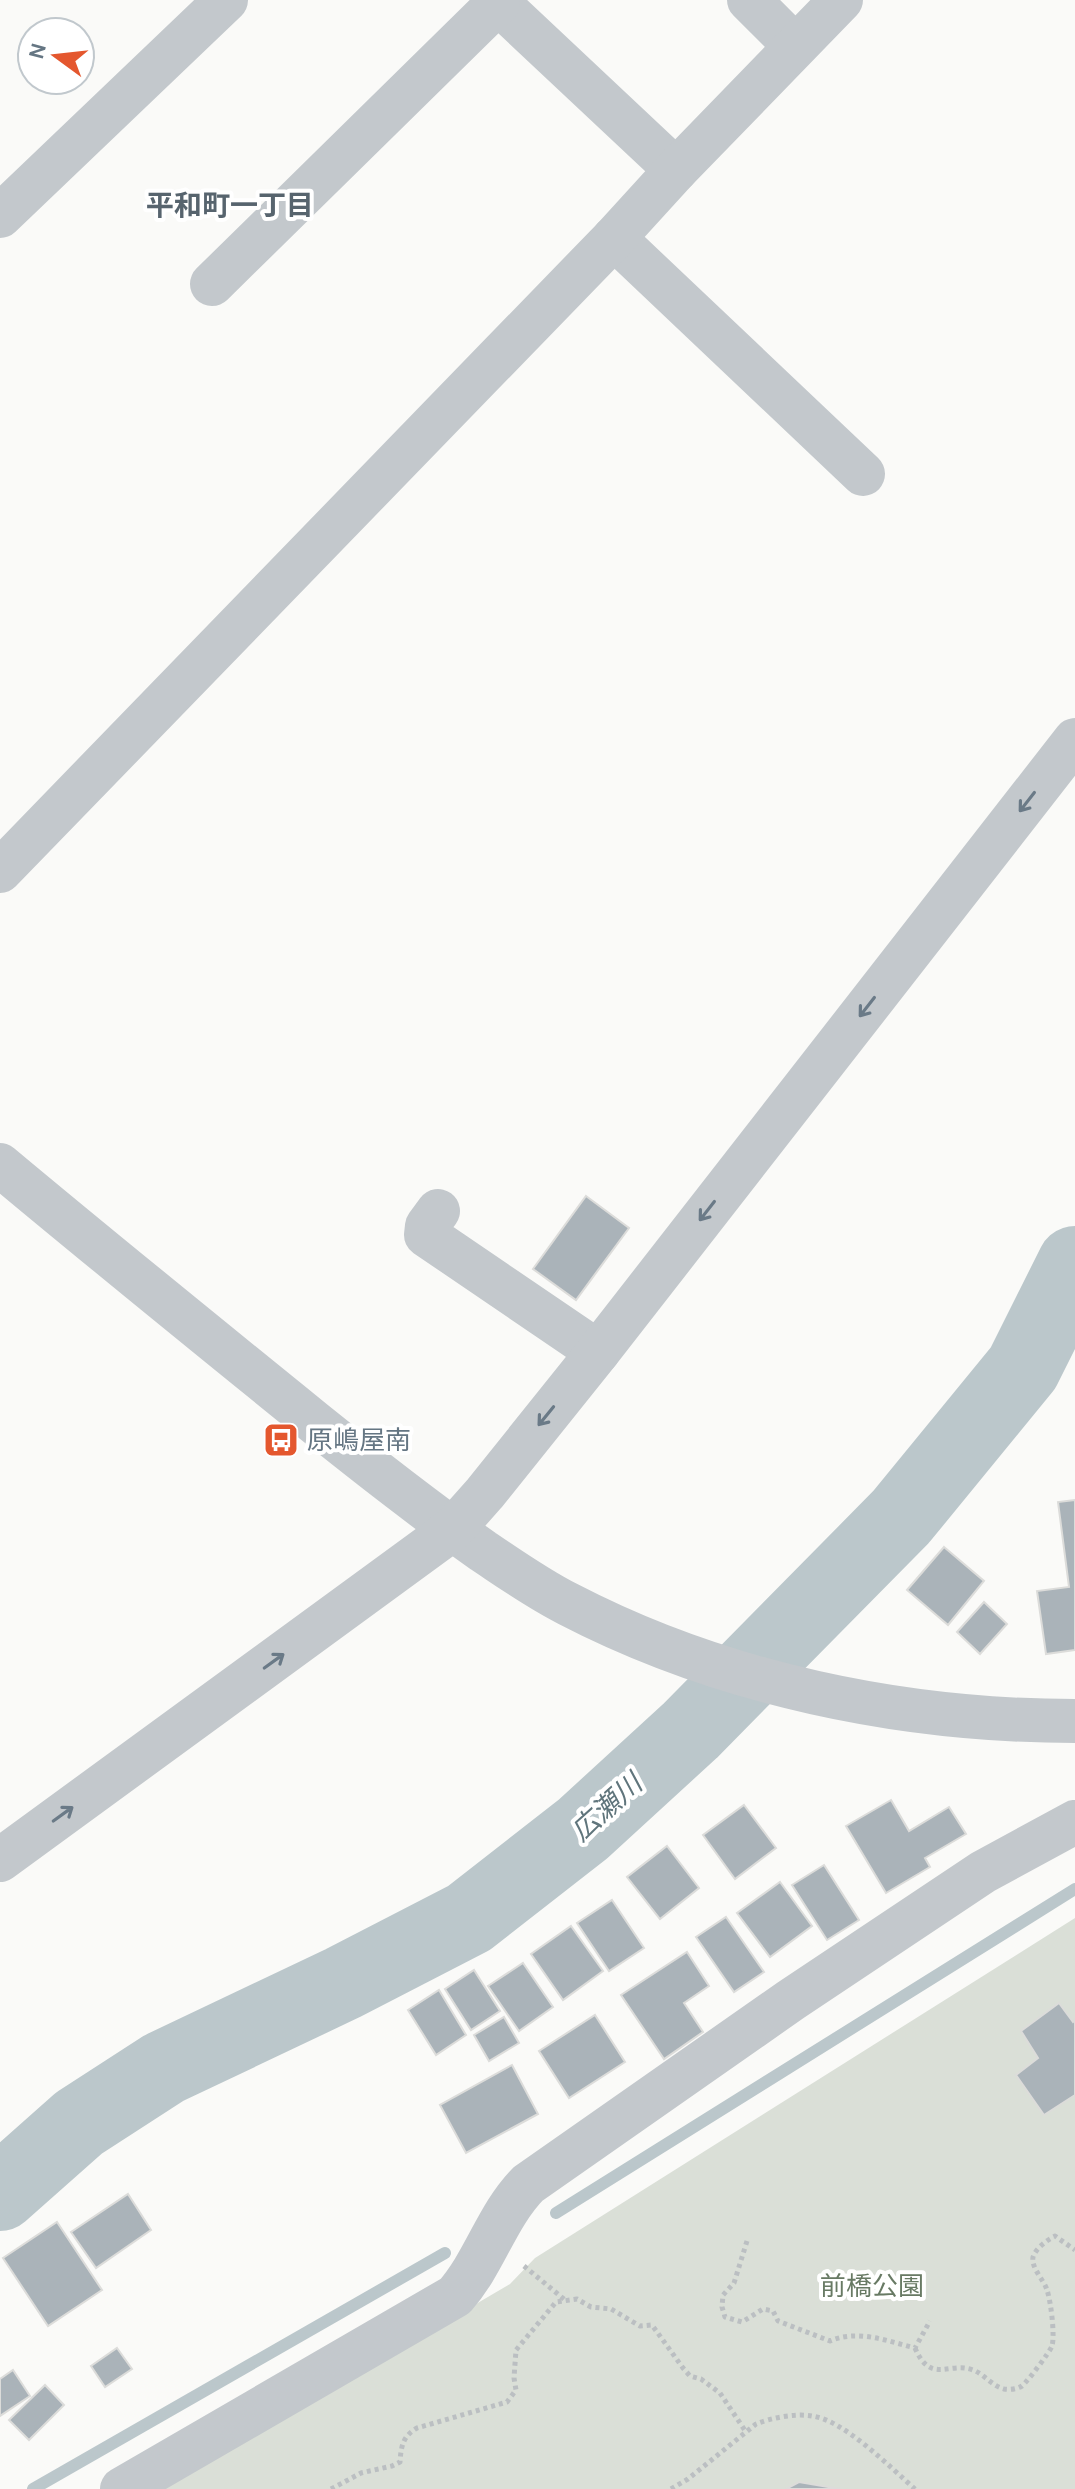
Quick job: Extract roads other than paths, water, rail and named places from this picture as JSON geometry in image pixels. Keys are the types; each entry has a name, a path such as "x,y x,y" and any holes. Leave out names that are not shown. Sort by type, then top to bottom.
{"street":[{"path":"0,216 226,0"},
{"path":"749,0 795,46"},
{"path":"0,871 841,0"},
{"path":"212,284 496,2 676,170"},
{"path":"614,238 863,474"},
{"path":"0,1860 453,1529 598,1352 1075,740"},
{"path":"0,1165 415,1503 566,1603 625,1631 683,1653 813,1692 954,1715 1075,1721"},
{"path":"438,1211 427,1226 426,1235 598,1352"},
{"path":"122,2489 455,2296 475,2270 506,2210 528,2184 791,2000 983,1872 1075,1822"}],"waterway":[{"name":"広瀬川","path":"0,2193 79,2123 164,2068 343,1983 469,1918 583,1829 691,1730 901,1517 1023,1368 1075,1264"},
{"path":"556,2213 1075,1889"},
{"path":"33,2489 445,2253"}],"place":[{"name":"原嶋屋南","path":"281,1440"}],"district":[{"name":"平和町一丁目","path":"230,205"}],"park label":[{"name":"前橋公園","path":"872,2286"}]}
